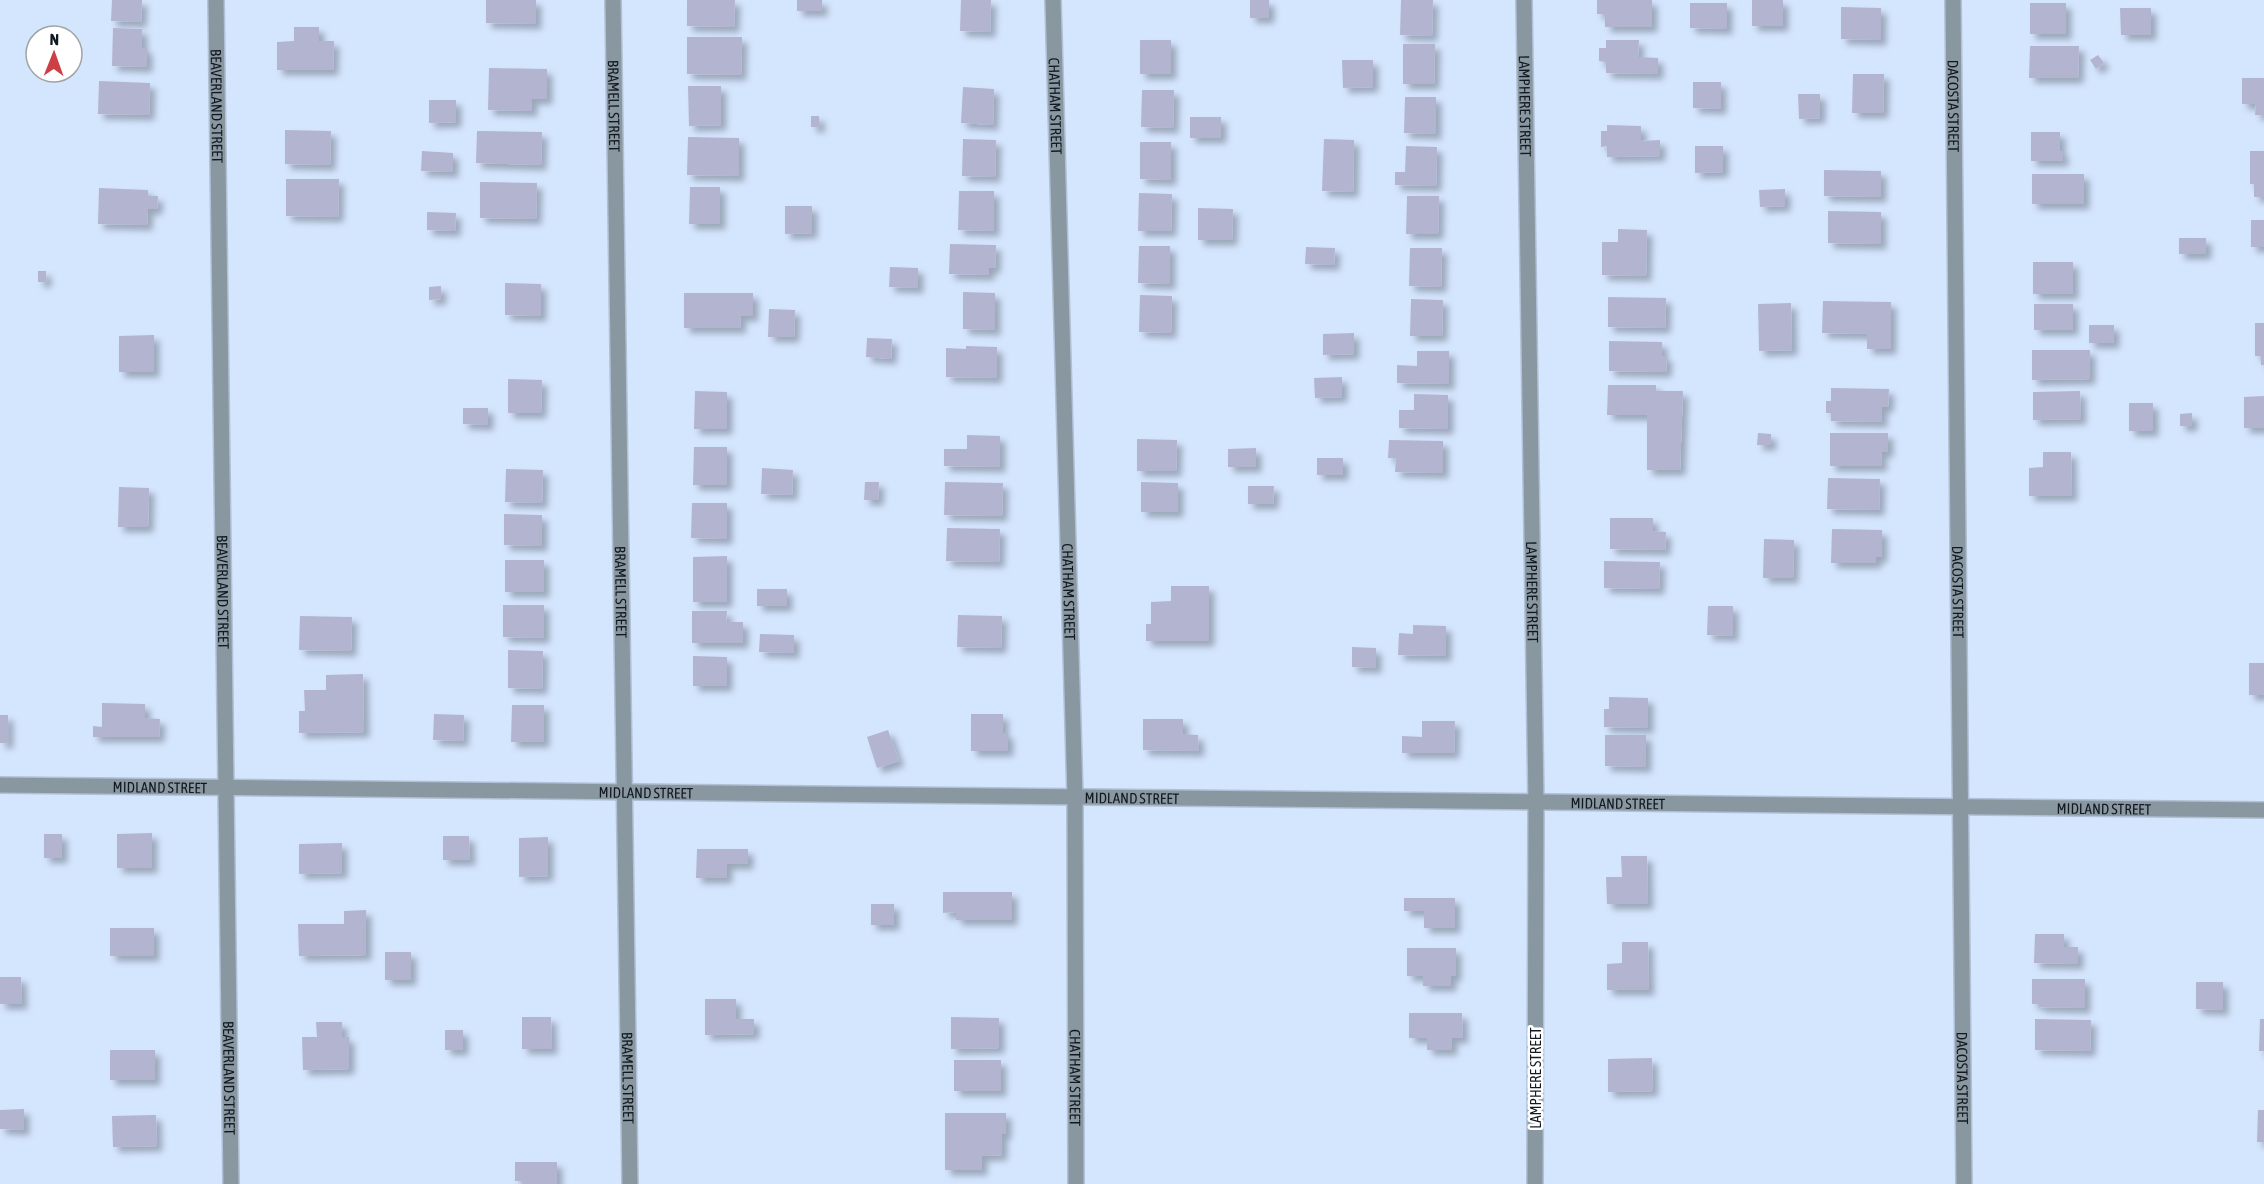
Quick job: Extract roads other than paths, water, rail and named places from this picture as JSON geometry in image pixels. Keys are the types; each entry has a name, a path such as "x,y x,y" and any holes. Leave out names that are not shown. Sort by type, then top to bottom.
{"street":[{"name":"BEAVERLAND STREET","path":"216,0 231,1184"},
{"name":"BRAMELL STREET","path":"613,0 630,1184"},
{"name":"CHATHAM STREET","path":"1053,0 1075,797 1076,1184"},
{"name":"LAMPHERE STREET","path":"1524,0 1536,802 1535,1184"},
{"name":"DACOSTA STREET","path":"1953,0 1964,1184"},
{"name":"MIDLAND STREET","path":"0,785 2264,810"}]}
